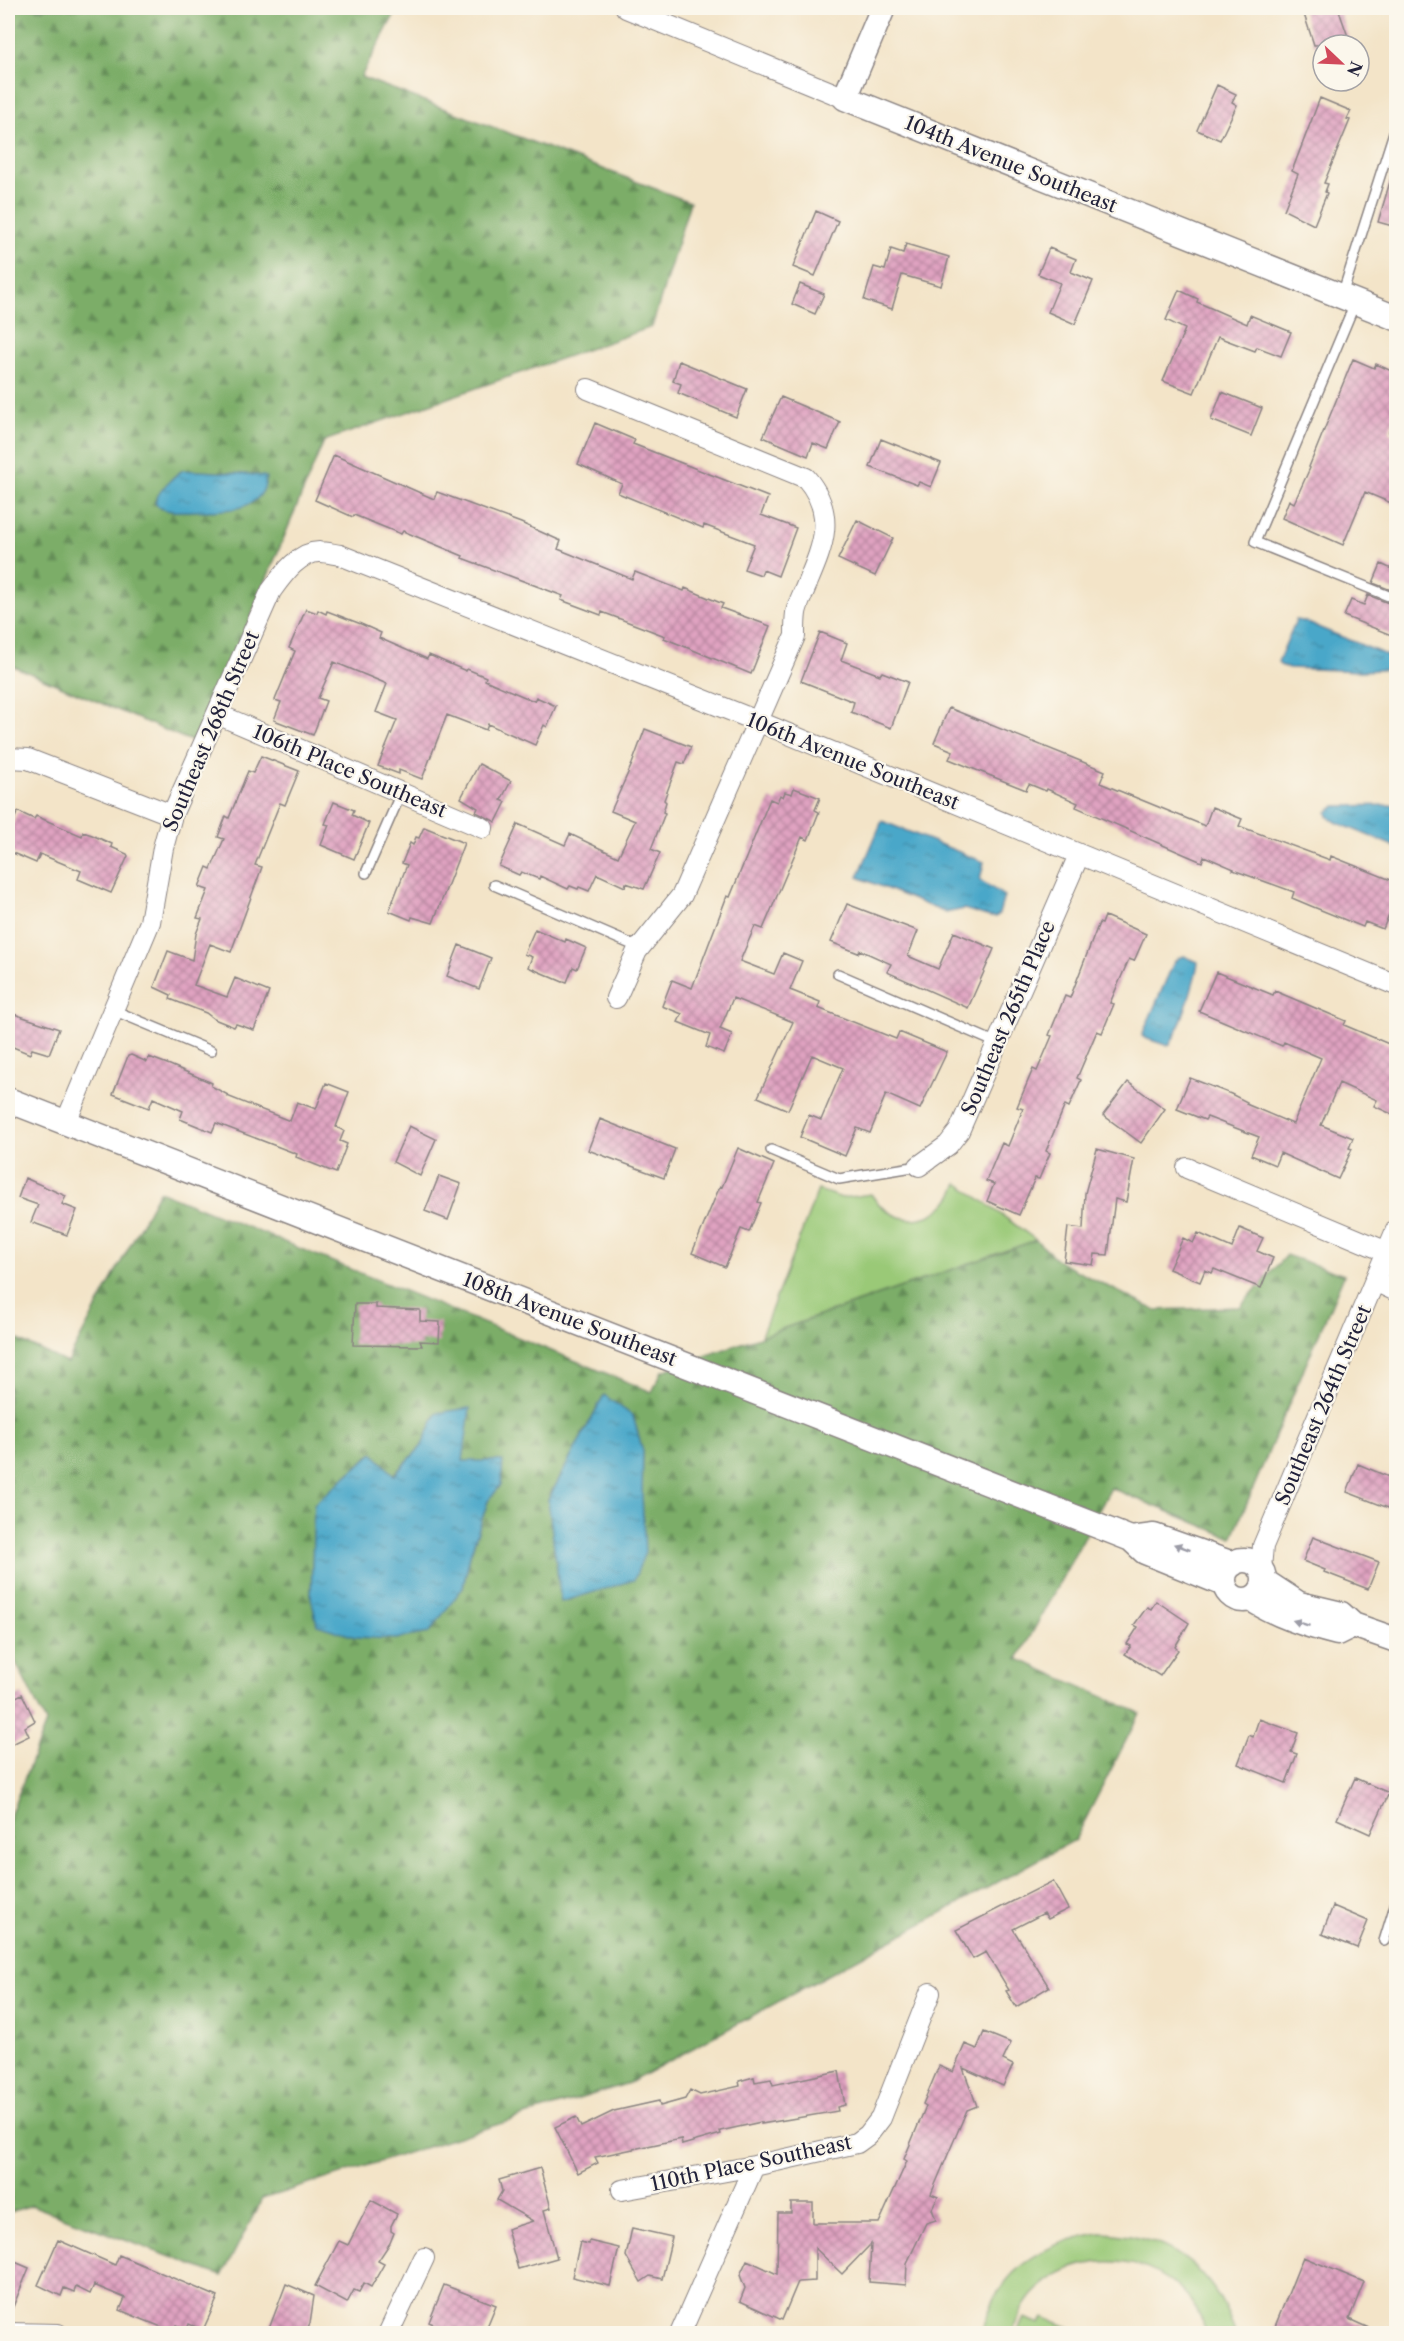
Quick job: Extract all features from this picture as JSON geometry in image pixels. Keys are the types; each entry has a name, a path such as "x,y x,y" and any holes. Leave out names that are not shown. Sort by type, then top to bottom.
{"street":[{"name":"104th Avenue Southeast","path":"626,8 1396,318"},
{"path":"845,98 883,8"},
{"path":"588,388 806,478 822,503 825,522 824,542 796,612 795,636 682,895 640,948 616,998"},
{"name":"106th Avenue Southeast","path":"306,555 319,552 340,555 757,721 1396,985"},
{"name":"Southeast 268th Street","path":"66,1122 150,922 172,815 271,591 292,566 306,555"},
{"name":"106th Place Southeast","path":"217,714 483,828"},
{"path":"8,758 28,759 172,815"},
{"name":"Southeast 265th Place","path":"919,1166 948,1144 959,1131 1079,855"},
{"name":"108th Avenue Southeast","path":"8,1100 1131,1539 1154,1536 1249,1572 1265,1608 1300,1624 1337,1633 1353,1624 1396,1640"},
{"path":"1187,1168 1387,1252"},
{"name":"Southeast 264th Street","path":"1249,1572 1396,1230"},
{"path":"1375,1281 1396,1291"},
{"name":"110th Place Southeast","path":"622,2190 843,2147 868,2135 881,2118 930,1993"},
{"path":"680,2334 754,2166"},
{"path":"388,2334 424,2258"},
{"path":"8,2333 58,2334"}],"lane":[{"path":"1396,126 1348,299 1255,542 1396,599"},
{"path":"366,873 401,793"},
{"path":"494,885 640,948"},
{"path":"838,974 997,1042"},
{"path":"113,1010 211,1051"},
{"path":"771,1150 839,1179 919,1166"},
{"path":"1384,1941 1396,1902"}],"green space":[{"path":"8,8 398,8 361,77 690,202 652,327 324,441 198,744 8,664"},
{"path":"958,1183 1036,1240 761,1336 818,1190 842,1198 871,1194 881,1206 893,1214 906,1218 918,1218 930,1215 942,1208"},
{"path":"159,1191 652,1392 662,1371 1036,1240 1061,1263 1155,1310 1240,1307 1286,1255 1344,1275 1232,1538 1111,1488 1018,1659 1140,1713 1075,1840 629,2083 262,2199 222,2276 31,2205 8,2213 8,1821 46,1723 8,1647 8,1335 67,1363","holes":["604,1395 643,1451 642,1495 548,1500","437,1413 463,1462 502,1461 501,1485 488,1501 470,1555 463,1587 311,1597 315,1504 372,1453 393,1475 421,1447"]},
{"path":"1100,2233 1147,2240 1168,2248 1186,2259 1215,2290 1235,2333 1206,2333 1195,2308 1179,2288 1158,2273 1134,2265 1108,2262 1083,2265 1059,2274 1037,2290 1025,2305 1012,2333 981,2333 997,2294 1017,2270 1029,2260 1056,2245"},
{"path":"1043,2317 1083,2333 1017,2333 1024,2318 1040,2324"}],"water":[{"path":"183,470 266,477 264,489 258,498 240,508 217,511 179,511 158,507 155,503 162,489"},
{"path":"1296,620 1396,659 1396,669 1361,671 1289,668 1280,665 1278,662"},
{"path":"1396,805 1396,847 1336,822 1328,816 1327,812 1336,806"},
{"path":"882,821 984,862 980,880 1004,896 999,914 996,917 990,917 964,909 946,913 858,877"},
{"path":"1184,956 1198,962 1177,1032 1168,1046 1142,1036 1174,962"},
{"path":"604,1395 633,1416 643,1451 642,1495 645,1552 634,1580 561,1602 548,1500"},
{"path":"470,1408 463,1461 503,1461 501,1485 488,1501 470,1555 463,1587 429,1633 396,1639 355,1637 317,1625 311,1597 314,1504 373,1453 394,1475 421,1447 437,1413"}],"building":[{"path":"1302,8 1338,8 1347,33 1311,33 1311,36"},
{"path":"1217,85 1236,94 1232,102 1237,105 1220,140 1197,130"},
{"path":"1320,98 1351,111 1347,119 1350,120 1324,183 1328,184 1325,192 1327,193 1314,225 1284,210 1298,174 1292,171"},
{"path":"1392,175 1396,176 1396,227 1378,222"},
{"path":"816,211 838,221 815,276 793,267"},
{"path":"906,244 949,257 941,286 902,275 892,309 864,300 874,267 885,270 891,249 903,253"},
{"path":"1049,248 1076,259 1071,272 1093,281 1075,324 1048,312 1060,283 1038,274"},
{"path":"800,284 824,294 815,314 792,304"},
{"path":"1179,290 1198,299 1197,302 1247,324 1250,315 1291,332 1281,356 1257,347 1255,351 1218,337 1194,393 1163,381 1185,329 1166,320"},
{"path":"1353,359 1374,368 1376,364 1396,373 1396,414 1389,432 1396,435 1396,505 1365,492 1343,545 1282,518 1289,500 1294,503 1310,468"},
{"path":"679,361 747,389 736,417 678,393 681,384 673,381"},
{"path":"1222,392 1262,408 1251,436 1211,420"},
{"path":"781,397 840,422 828,449 813,443 808,456 763,437"},
{"path":"595,423 635,440 633,444 768,497 761,515 796,528 778,576 763,570 761,575 744,569 754,544 704,525 703,528 618,493 622,484 578,464"},
{"path":"881,439 941,463 931,487 919,482 917,485 870,467"},
{"path":"334,455 434,499 437,492 521,523 561,541 558,549 632,579 635,572 684,591 685,588 723,604 721,608 770,626 751,674 664,638 665,636 602,612 601,615 561,600 563,596 462,558 463,556 403,531 401,534 354,515 353,517 315,500"},
{"path":"857,520 893,538 875,576 838,559"},
{"path":"1381,564 1396,571 1396,592 1373,583"},
{"path":"1368,595 1396,606 1396,637 1344,616 1351,600 1364,605"},
{"path":"306,609 317,613 318,610 326,614 327,611 361,624 381,633 379,638 427,659 429,655 486,677 485,680 534,701 536,697 556,706 547,727 544,725 535,745 488,724 486,730 447,715 422,779 399,770 399,774 378,766 397,720 376,712 387,684 334,662 318,698 326,701 313,735 274,720 281,702 275,700 295,651 289,648"},
{"path":"820,632 847,643 841,660 880,675 882,672 908,682 891,728 851,712 854,702 801,681"},
{"path":"949,708 1105,771 1100,783 1205,826 1212,807 1242,819 1239,826 1330,860 1331,856 1396,882 1396,897 1383,929 1365,922 1363,927 1311,906 1292,898 1294,892 1233,870 1204,856 1202,862 1076,807 1078,803 1047,789 1046,791 1029,784 1026,790 949,759 953,751 934,743"},
{"path":"645,729 691,747 684,764 678,762 664,800 666,802 663,812 665,813 651,849 660,853 644,889 626,883 625,887 597,874 589,891 570,886 568,889 540,876 539,879 521,872 519,875 499,866 518,824 565,845 570,834 618,857 635,821 611,811"},
{"path":"261,756 299,771 285,805 280,803 255,865 262,867 231,952 210,944 194,985 227,997 235,978 269,992 254,1030 236,1024 234,1027 214,1019 206,1013 170,999 171,995 154,987 168,951 192,960 196,934 202,919 197,918 208,890 199,887 207,867 211,869 224,839 218,837 226,816 229,818 248,771 253,773"},
{"path":"479,764 511,781 501,800 506,802 496,822 476,812 478,808 461,798"},
{"path":"794,788 820,798 815,810 819,812 808,840 802,837 763,929 755,926 740,961 774,974 783,953 802,961 790,990 820,1002 818,1008 896,1039 899,1032 947,1052 920,1109 886,1094 870,1133 857,1128 845,1156 800,1137 809,1115 821,1120 843,1068 812,1055 788,1110 758,1097 793,1022 733,998 720,1029 732,1034 724,1054 706,1047 710,1035 678,1022 682,1014 662,1006 672,980 692,988 727,896 730,897 770,799 777,802 780,795 783,797 785,792 792,794"},
{"path":"334,802 354,810 352,815 369,823 354,859 321,845 329,825 325,824"},
{"path":"19,812 34,819 36,816 82,836 83,832 92,835 127,854 111,893 78,879 81,871 40,854 36,863 8,851 8,835"},
{"path":"424,827 464,843 433,923 412,917 411,920 389,911 407,865 402,863 410,843 413,845"},
{"path":"847,904 918,931 908,956 938,969 954,932 994,949 968,1008 887,972 891,964 860,950 858,953 831,942"},
{"path":"1105,916 1146,934 1134,961 1129,959 1110,1003 1114,1004 1102,1033 1097,1031 1077,1078 1081,1080 1069,1107 1065,1105 1046,1151 1050,1153 1039,1179 1035,1178 1019,1215 987,1201 994,1184 986,1181 1002,1143 1008,1146 1023,1109 1017,1107 1033,1069 1037,1071 1052,1036 1049,1035 1065,996 1070,998 1099,923 1102,924"},
{"path":"535,929 586,948 577,969 573,967 567,982 528,967 532,957 524,954"},
{"path":"459,945 491,958 479,989 447,976"},
{"path":"1216,972 1273,995 1275,991 1346,1021 1344,1025 1396,1047 1396,1116 1374,1106 1377,1100 1339,1083 1321,1125 1353,1138 1349,1148 1352,1149 1338,1179 1280,1153 1275,1165 1251,1155 1259,1137 1207,1117 1205,1120 1177,1109 1190,1078 1231,1094 1247,1102 1246,1104 1293,1124 1321,1058 1284,1042 1282,1046 1199,1011"},
{"path":"8,1012 59,1029 49,1054 32,1049 30,1054 8,1045"},
{"path":"131,1055 147,1062 149,1057 170,1065 212,1083 211,1086 227,1096 290,1121 297,1102 316,1109 326,1083 349,1092 336,1127 344,1131 340,1141 347,1144 336,1173 296,1157 297,1154 216,1123 212,1132 180,1119 183,1111 153,1098 149,1108 113,1094 128,1056"},
{"path":"1128,1082 1165,1109 1141,1143 1103,1115"},
{"path":"600,1119 675,1149 664,1178 588,1150"},
{"path":"409,1126 436,1139 420,1176 393,1162"},
{"path":"738,1148 774,1164 758,1202 761,1203 749,1232 741,1229 725,1267 692,1253"},
{"path":"1097,1149 1134,1159 1126,1202 1115,1199 1108,1255 1095,1254 1093,1265 1064,1261 1068,1227 1083,1229 1085,1193"},
{"path":"439,1176 461,1184 448,1220 425,1211"},
{"path":"25,1178 66,1196 62,1204 77,1210 67,1235 31,1222 38,1205 18,1198"},
{"path":"1240,1228 1263,1238 1257,1251 1273,1258 1261,1288 1214,1269 1212,1273 1205,1270 1200,1282 1169,1269 1183,1238 1193,1243 1198,1233 1232,1248"},
{"path":"355,1304 376,1304 376,1308 420,1310 420,1321 440,1322 439,1342 420,1341 422,1346 353,1345"},
{"path":"1358,1464 1396,1480 1396,1511 1347,1492"},
{"path":"1313,1537 1379,1562 1368,1589 1303,1561"},
{"path":"1156,1601 1189,1623 1175,1647 1178,1650 1160,1676 1125,1654 1131,1646 1127,1644 1138,1627 1134,1625 1147,1607 1151,1609"},
{"path":"8,1688 12,1699 22,1694 35,1721 25,1727 29,1736 8,1746"},
{"path":"1259,1719 1298,1733 1291,1752 1297,1754 1286,1783 1238,1764 1249,1735 1253,1737"},
{"path":"1355,1778 1389,1793 1370,1834 1337,1819"},
{"path":"1053,1881 1068,1909 1048,1919 1044,1913 1013,1929 1049,1987 1016,2007 1006,1991 1009,1990 986,1952 973,1959 956,1930"},
{"path":"1333,1906 1368,1921 1357,1948 1322,1934"},
{"path":"984,2032 1011,2043 1003,2060 1013,2065 1003,2086 963,2068 977,2106 967,2110 931,2194 938,2197 932,2209 936,2220 926,2223 907,2263 906,2285 869,2282 871,2244 842,2274 815,2248 815,2281 798,2282 782,2320 740,2301 745,2288 740,2275 747,2260 777,2274 778,2213 791,2213 791,2203 813,2203 813,2223 879,2223 907,2161 904,2159 926,2106 923,2104 939,2066 953,2072 965,2044 977,2049"},
{"path":"839,2071 845,2105 837,2107 838,2111 761,2124 761,2122 720,2131 721,2134 682,2145 681,2139 595,2157 598,2163 578,2173 555,2127 576,2117 581,2127 614,2111 659,2101 660,2106 685,2099 690,2090 700,2095 740,2086 739,2081 754,2077 755,2082 771,2079 773,2085"},
{"path":"540,2168 551,2208 544,2210 557,2258 518,2269 507,2229 533,2221 497,2200 502,2191 499,2180"},
{"path":"371,2200 397,2214 391,2226 391,2231 394,2233 378,2261 384,2264 371,2287 364,2283 359,2292 354,2290 347,2303 315,2286 339,2241 348,2245"},
{"path":"632,2228 672,2237 662,2279 650,2276 641,2282 626,2256"},
{"path":"58,2240 115,2265 119,2255 218,2297 203,2330 189,2324 187,2329 177,2325 174,2332 144,2320 120,2310 125,2298 94,2285 90,2294 76,2287 74,2292 64,2288 61,2296 38,2285"},
{"path":"589,2241 619,2248 610,2286 572,2277 580,2242 589,2244"},
{"path":"1303,2257 1364,2282 1349,2319 1382,2334 1272,2334"},
{"path":"8,2259 29,2268 8,2319"},
{"path":"286,2284 314,2296 310,2323 305,2334 267,2334"},
{"path":"444,2285 496,2305 484,2334 456,2334 429,2322"}]}
